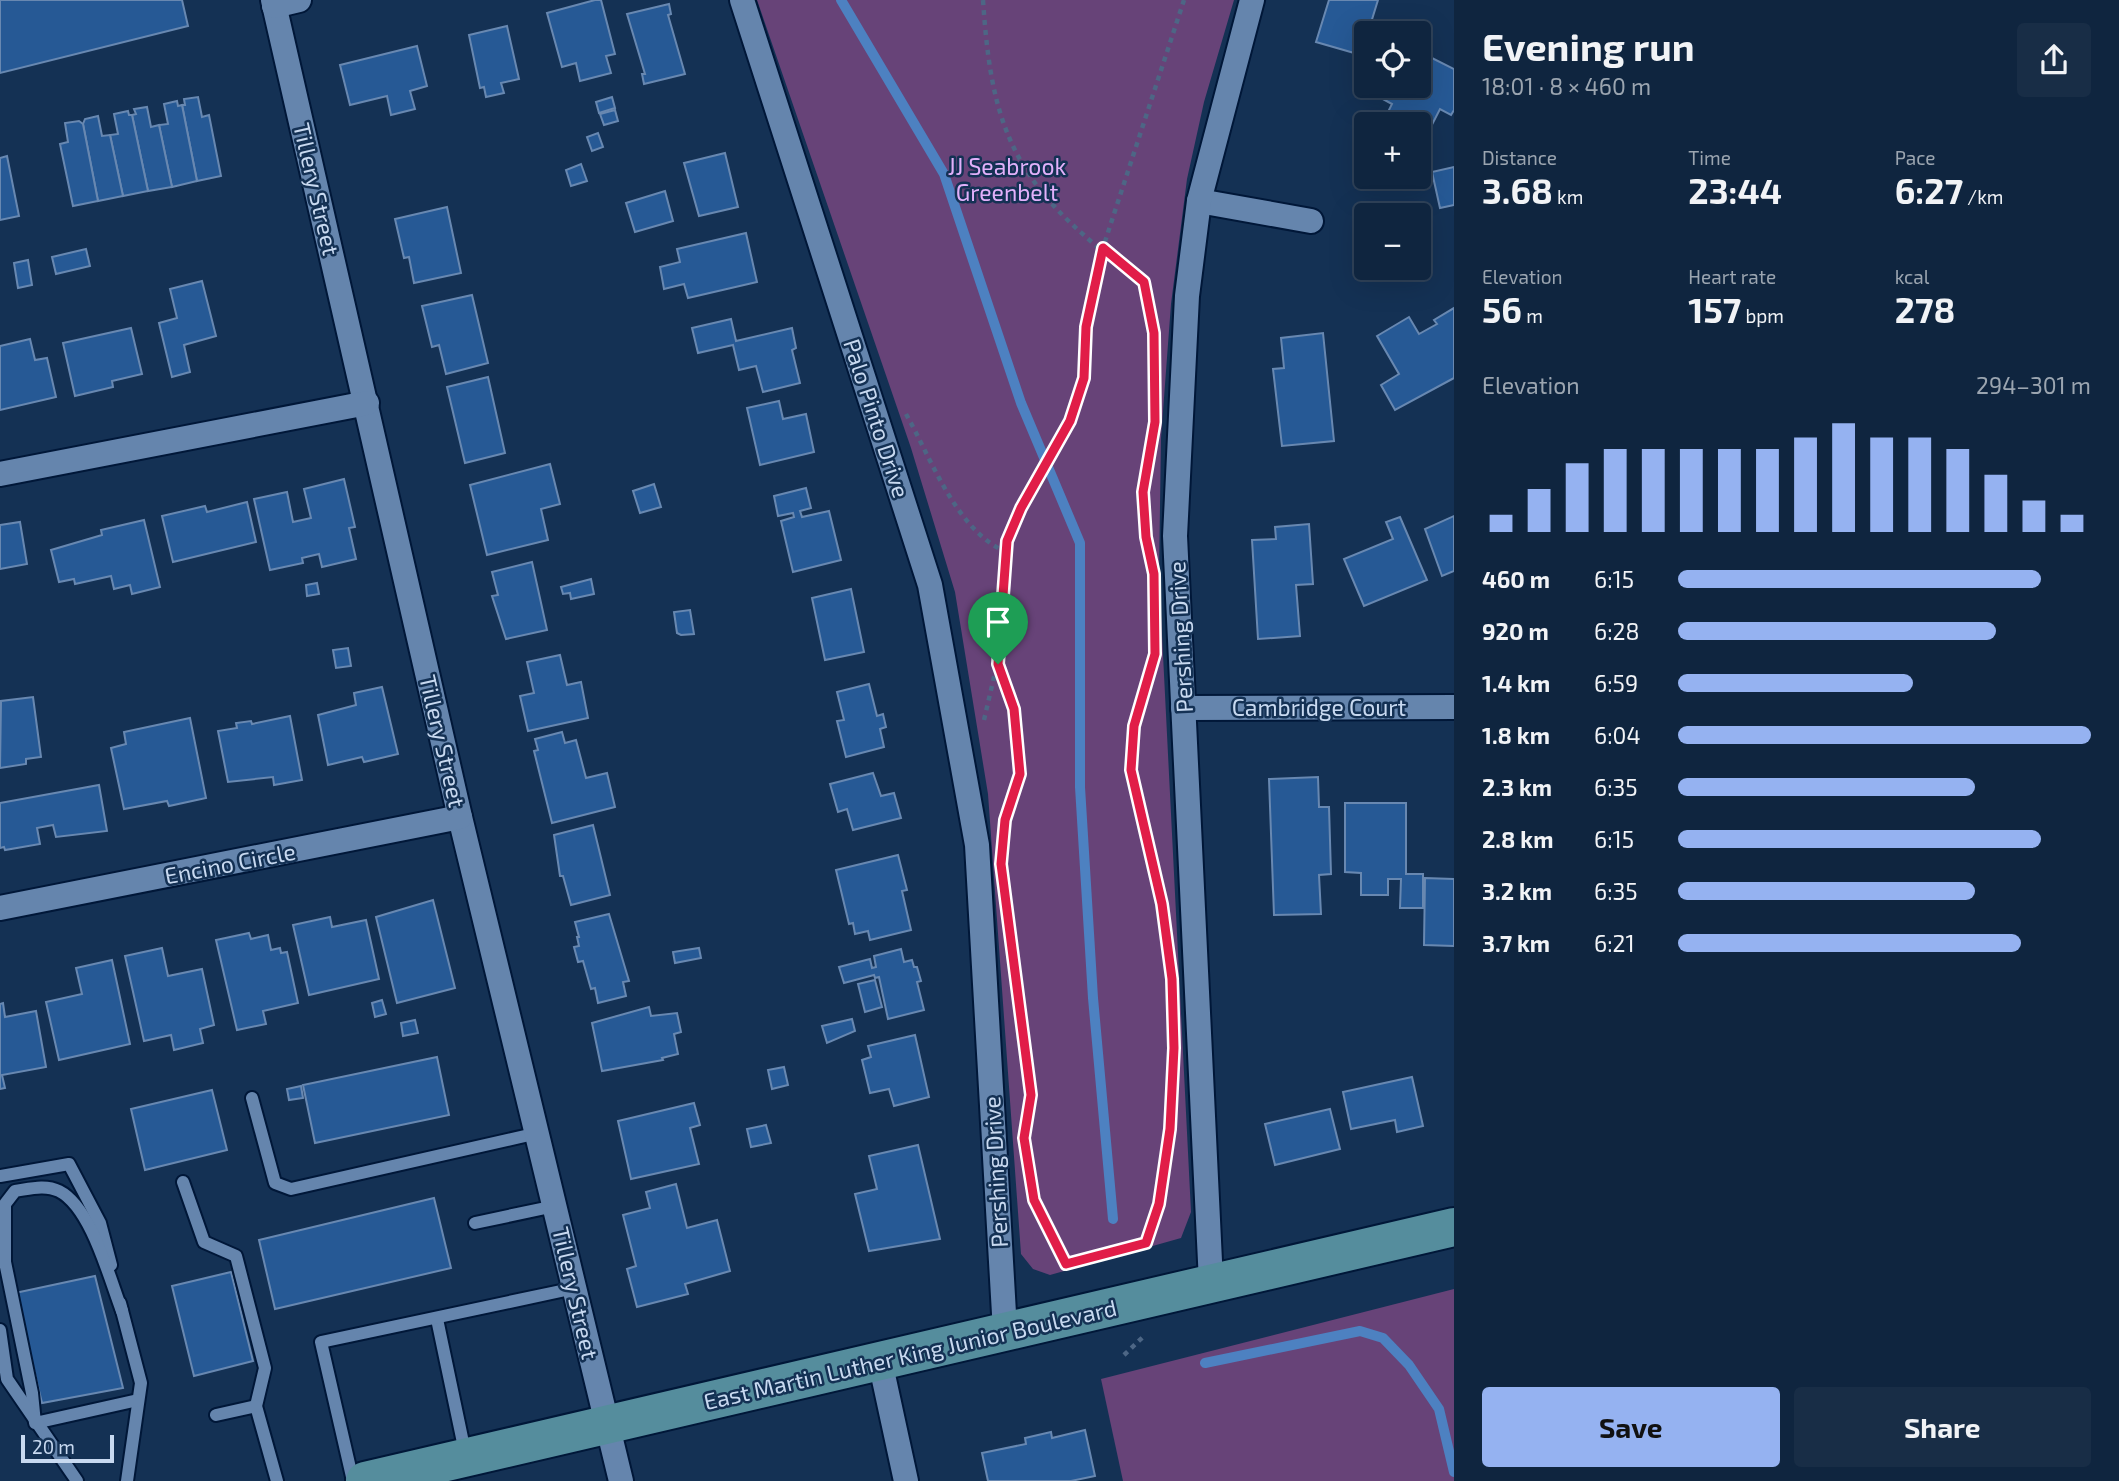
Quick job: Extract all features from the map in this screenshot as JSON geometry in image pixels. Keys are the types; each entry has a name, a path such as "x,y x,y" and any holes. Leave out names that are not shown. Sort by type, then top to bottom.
{"main road":[{"name":"East Martin Luther King Junior Boulevard","path":"385,1479 1211,1282 1454,1227"}],"street":[{"path":"273,3 299,0"},
{"name":"Palo Pinto Drive","path":"743,0 930,585 977,845"},
{"name":"Pershing Drive","path":"1211,1282 1175,536 1187,296 1199,201 1252,0"},
{"name":"Tillery Street","path":"273,3 460,817 621,1481"},
{"path":"1199,201 1311,220"},
{"path":"0,474 367,403"},
{"name":"Cambridge Court","path":"1183,708 1454,707"},
{"name":"Encino Circle","path":"0,908 460,817"},
{"name":"Pershing Drive","path":"977,845 1004,1331"},
{"path":"880,1361 906,1481"}],"lane":[{"path":"252,1098 275,1183 291,1189 538,1133"},
{"path":"0,1176 69,1164 100,1223 141,1382 127,1481"},
{"path":"183,1182 204,1242 236,1256 265,1368 256,1406 277,1481"},
{"path":"35,1423 32,1393 5,1262 5,1204 15,1191 38,1187 58,1190 81,1209 122,1311"},
{"path":"475,1223 555,1206"},
{"path":"353,1481 321,1342 575,1288"},
{"path":"437,1319 467,1458"},
{"path":"0,1330 7,1379 77,1481"},
{"path":"35,1423 138,1400"},
{"path":"216,1415 256,1406"}],"path":[{"path":"984,0 995,101 1014,153 1037,188 1086,237 1144,282 1154,333 1153,359"},
{"path":"982,727 998,664 1007,541 1021,508 1070,421 1084,378 1086,327 1103,248 1184,0"},
{"path":"902,405 957,507 989,544 1006,552"},
{"path":"1145,525 1143,492 1151,443"},
{"path":"998,664 1014,709 1020,774 1005,820 1003,842"},
{"path":"1152,664 1134,726 1131,770 1164,917"},
{"path":"1016,992 1031,1095 1024,1138 1034,1200 1066,1264 1146,1243 1159,1204 1170,1129 1172,1089"}],"green space":[{"name":"JJ Seabrook Greenbelt","path":"757,0 1234,0 1204,102 1187,179 1171,304 1161,438 1159,575 1191,1212 1181,1238 1050,1275 1033,1269 1021,1254 988,794 955,592 911,448"},
{"path":"1454,1289 1454,1481 1123,1481 1101,1379"}],"building":[{"path":"0,0 182,0 188,26 0,73"},
{"path":"601,0 615,54 606,56 611,73 580,81 576,63 562,67 547,13"},
{"path":"1329,0 1378,0 1372,21 1354,21 1354,53 1316,42"},
{"path":"669,4 671,14 668,15 685,74 644,84 642,74 645,74 627,14"},
{"path":"507,26 519,79 501,83 504,93 486,97 484,87 480,88 469,35"},
{"path":"417,46 427,86 410,91 415,109 391,115 387,96 350,105 340,65"},
{"path":"1431,58 1454,69 1454,110 1451,115 1440,109 1431,127 1431,112 1388,112 1392,104 1381,98 1431,98"},
{"path":"198,97 202,117 209,115 221,176 197,181 182,105 185,105 184,99"},
{"path":"612,97 615,108 599,113 596,102"},
{"path":"177,101 178,106 182,105 197,181 172,187 159,125 168,124 164,104"},
{"path":"147,107 151,127 159,125 172,187 148,191 132,115 136,114 134,109"},
{"path":"615,110 618,121 604,125 600,114"},
{"path":"128,111 129,115 132,115 148,191 123,196 110,135 118,134 114,114"},
{"path":"98,116 102,136 110,135 123,196 98,201 83,124 85,119"},
{"path":"79,121 83,124 98,201 73,206 60,144 68,142 65,123"},
{"path":"598,133 603,147 592,151 587,137"},
{"path":"725,153 738,207 699,216 684,163"},
{"path":"7,156 19,216 0,220 0,158"},
{"path":"581,164 587,181 571,186 566,170"},
{"path":"1454,167 1454,205 1440,208 1432,172"},
{"path":"665,191 673,221 635,232 626,203"},
{"path":"447,207 461,273 414,283 409,257 404,258 395,219"},
{"path":"746,233 757,282 688,298 684,284 664,289 660,267 680,262 677,249"},
{"path":"86,249 90,266 56,274 52,257"},
{"path":"28,260 32,285 18,288 14,263"},
{"path":"202,281 216,336 184,345 190,372 172,377 159,323 177,318 170,289"},
{"path":"472,295 488,363 446,374 439,345 432,347 422,306"},
{"path":"1454,308 1454,378 1395,410 1381,385 1399,374 1377,336 1409,317 1419,334 1437,324 1434,320"},
{"path":"731,319 736,341 792,328 796,348 792,350 800,383 763,392 756,366 739,370 733,345 698,353 692,328"},
{"path":"131,328 142,374 112,381 113,387 75,396 63,343"},
{"path":"1323,333 1334,441 1282,446 1273,369 1284,368 1281,338"},
{"path":"30,339 35,360 47,358 56,397 0,410 0,346"},
{"path":"488,377 505,453 465,463 447,387"},
{"path":"779,401 783,419 806,414 814,452 760,465 747,408"},
{"path":"550,464 560,504 541,509 548,540 487,555 470,485"},
{"path":"344,479 355,527 349,528 356,559 322,567 319,554 302,558 303,563 270,570 254,499 287,492 293,522 311,518 304,489"},
{"path":"654,484 661,507 640,513 633,491"},
{"path":"806,488 811,508 800,511 802,517 829,511 841,560 793,572 781,521 794,517 793,513 778,516 774,496"},
{"path":"247,502 256,542 173,562 162,516 205,506 207,512"},
{"path":"1454,516 1454,571 1442,576 1425,529"},
{"path":"1400,517 1427,580 1364,606 1344,559 1393,539 1386,522"},
{"path":"144,520 160,587 132,594 130,585 114,589 111,576 75,584 74,579 59,582 51,550 102,535 101,530"},
{"path":"20,522 27,564 0,569 0,525"},
{"path":"1309,524 1313,584 1296,585 1300,636 1258,639 1252,540 1276,539 1275,527"},
{"path":"532,562 547,630 506,639 492,596 498,595 492,572"},
{"path":"591,579 594,594 571,599 570,593 563,594 561,587"},
{"path":"317,583 319,594 307,596 306,585"},
{"path":"851,589 864,652 825,660 812,598"},
{"path":"690,610 694,634 681,635 677,633 674,612"},
{"path":"348,648 351,666 336,668 333,650"},
{"path":"560,655 567,685 581,682 588,718 528,731 520,696 534,693 527,662"},
{"path":"869,684 877,716 883,714 886,727 880,729 884,747 846,757 837,721 844,720 837,692"},
{"path":"382,687 398,754 364,762 362,757 328,765 318,715 356,705 354,693"},
{"path":"33,697 41,757 26,759 26,764 0,768 1,701"},
{"path":"290,716 302,780 274,785 273,777 228,782 218,731 237,728 236,723 251,721 252,724"},
{"path":"190,718 206,798 169,806 167,801 124,809 111,748 126,744 124,732"},
{"path":"562,732 565,743 576,740 586,778 607,773 615,807 552,823 534,751 538,750 535,739"},
{"path":"873,773 881,796 894,793 901,818 853,830 847,809 838,812 830,784"},
{"path":"1318,777 1319,807 1329,807 1331,874 1319,875 1321,914 1274,915 1269,779"},
{"path":"99,785 107,831 56,837 53,825 37,828 40,844 5,850 4,847 0,848 0,803"},
{"path":"1345,803 1406,803 1406,874 1423,874 1423,908 1400,908 1401,879 1388,879 1388,895 1361,895 1361,873 1345,872"},
{"path":"593,825 610,895 571,905 563,876 560,876 554,835"},
{"path":"898,855 907,890 902,891 911,930 870,940 868,931 855,934 853,923 849,924 836,870"},
{"path":"1425,878 1454,879 1454,946 1424,945"},
{"path":"433,900 455,988 397,1003 376,917"},
{"path":"609,914 629,981 623,982 626,996 598,1003 595,988 591,989 583,961 578,962 574,947 579,946 579,937 575,922"},
{"path":"330,917 332,927 366,920 379,979 309,995 293,925"},
{"path":"249,933 251,939 268,935 271,950 280,948 281,953 287,952 298,1003 263,1011 266,1024 237,1030 216,940"},
{"path":"162,948 168,976 202,969 214,1025 200,1029 203,1043 174,1050 171,1035 144,1041 125,956"},
{"path":"699,948 701,958 675,963 673,952"},
{"path":"901,949 904,962 912,960 914,967 917,967 921,981 917,982 924,1010 888,1019 879,977 875,978 874,975 844,983 839,967 870,959 872,968 876,967 874,956"},
{"path":"112,960 130,1044 59,1060 46,1002 82,994 76,968"},
{"path":"875,980 882,1007 865,1012 858,984"},
{"path":"382,1000 386,1014 375,1017 372,1003"},
{"path":"3,1003 5,1017 36,1011 46,1067 2,1075 5,1088 0,1089 0,1004"},
{"path":"649,1007 651,1016 677,1013 681,1032 674,1034 678,1054 662,1058 663,1060 602,1071 592,1023"},
{"path":"852,1019 855,1031 827,1043 822,1026"},
{"path":"415,1020 418,1033 403,1036 401,1023"},
{"path":"915,1035 929,1097 894,1106 889,1089 870,1093 862,1060 871,1057 868,1046"},
{"path":"437,1057 449,1115 315,1143 303,1085"},
{"path":"784,1067 788,1085 772,1089 768,1070"},
{"path":"1412,1077 1423,1126 1397,1132 1395,1120 1351,1129 1343,1092"},
{"path":"301,1086 303,1098 289,1100 287,1089"},
{"path":"212,1090 227,1150 145,1170 131,1109"},
{"path":"694,1103 700,1125 690,1128 699,1164 631,1179 618,1121"},
{"path":"1330,1109 1340,1149 1275,1165 1265,1124"},
{"path":"766,1125 771,1143 751,1147 747,1129"},
{"path":"918,1145 940,1239 869,1251 855,1194 877,1189 869,1156"},
{"path":"676,1184 687,1228 717,1220 730,1271 685,1284 688,1294 637,1307 627,1269 636,1266 623,1215 650,1208 646,1192"},
{"path":"434,1198 451,1268 275,1309 259,1240"},
{"path":"231,1272 253,1361 194,1376 172,1286"},
{"path":"95,1276 123,1388 42,1403 15,1293"},
{"path":"1085,1430 1095,1476 1071,1481 988,1481 982,1453 1026,1444 1025,1438 1051,1432 1052,1438"}],"waterway":[{"path":"841,0 944,174 1021,403 1080,543 1080,787 1093,998 1113,1219"},
{"path":"1205,1363 1360,1331 1383,1338 1409,1365 1439,1409 1454,1472"}],"route":[{"path":"1103,248 1144,282 1154,333 1155,422 1143,492 1146,537 1154,574 1155,654 1134,726 1131,770 1162,904 1172,979 1174,1048 1170,1129 1159,1204 1146,1243 1066,1264 1034,1200 1024,1138 1031,1095 1001,864 1005,820 1020,774 1014,709 998,664 1007,541 1021,508 1070,421 1084,378 1086,327 1103,248"}]}
